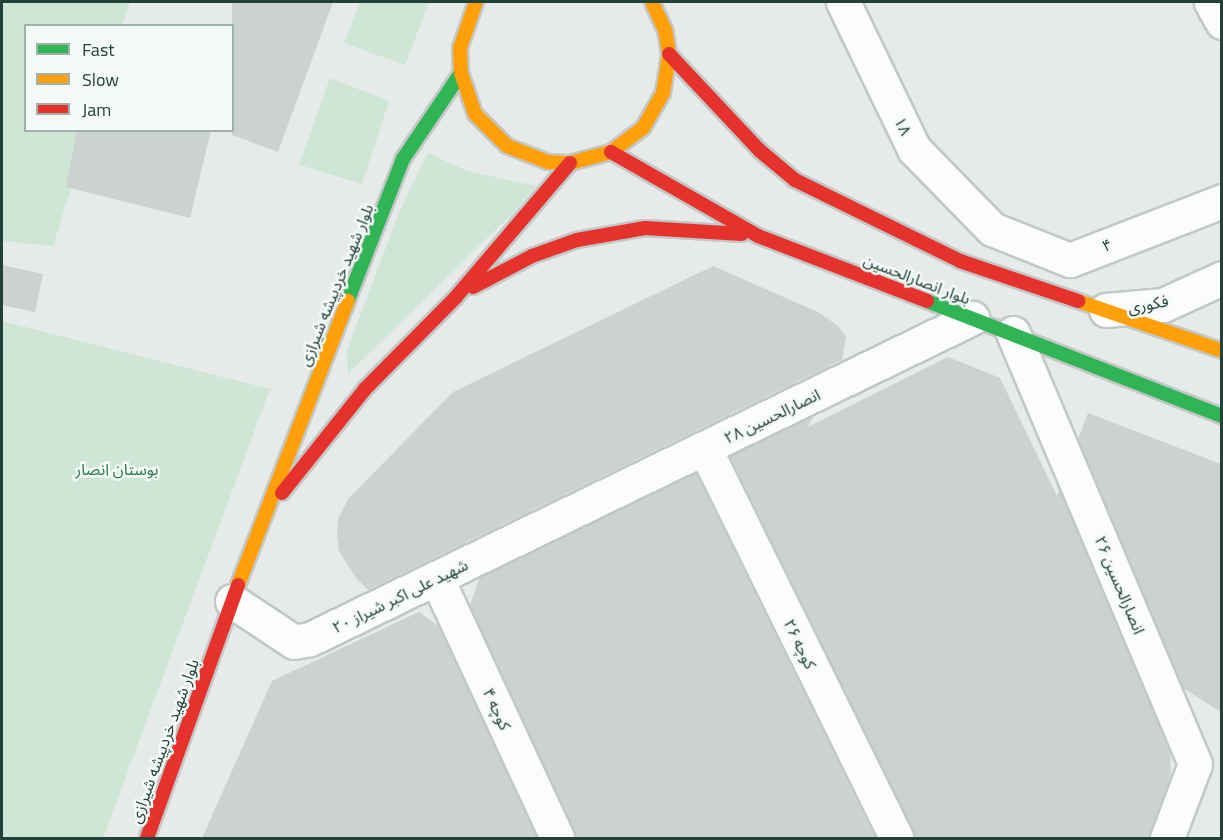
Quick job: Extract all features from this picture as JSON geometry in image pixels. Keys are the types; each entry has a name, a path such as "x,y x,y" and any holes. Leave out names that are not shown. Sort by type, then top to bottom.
{"street":[{"path":"476,2 465,26 461,73 475,114 507,146 548,162 570,163 611,152 642,128 663,93 669,54 665,30 651,2"},
{"name":"۱۸","path":"843,2 914,149 992,229"},
{"path":"1211,2 1221,22"},
{"name":"بلوار انصارالحسین","path":"669,54 759,150 795,180 960,261 1221,351"},
{"name":"بلوار شهید خردپیشه شیرازی","path":"147,838 261,520 403,159 461,73"},
{"name":"بلوار انصارالحسین","path":"611,152 758,236 1013,333 1221,416"},
{"name":"بلوار شهید خردپیشه شیرازی","path":"261,520 365,388 456,297 570,163"},
{"name":"۴","path":"992,229 1070,260 1221,201"},
{"path":"456,297 532,256 577,240 645,228 700,228 758,236"},
{"name":"فکوری","path":"1106,310 1163,305 1221,278"},
{"name":"انصارالحسین ۲۸","path":"571,512 705,450 972,318"},
{"name":"انصارالحسین ۲۶","path":"1013,333 1195,764 1167,838"},
{"name":"کوچه ۲۶","path":"705,450 896,838"},
{"name":"شهید علی اکبر شیراز ۲۰","path":"232,601 294,642 310,639 571,512"},
{"name":"کوچه ۴","path":"436,579 557,838"}],"green space":[{"path":"2,2 130,2 122,24 24,24 24,132 89,132 53,246 2,241"},
{"path":"360,2 429,2 405,65 344,43"},
{"path":"330,78 389,101 362,184 299,165"},
{"path":"428,153 467,171 536,186 517,209 348,374 347,350 400,210"},
{"name":"بوستان انصار","path":"2,321 270,389 103,838 2,838"}],"building":[{"path":"232,2 333,2 278,152 232,135 234,132 234,24 232,24"},
{"path":"77,132 211,132 190,218 66,187"},
{"path":"2,265 43,274 35,312 2,305"},
{"path":"713,266 818,312 837,325 846,336 842,360 368,590 356,578 339,551 337,535 338,519 348,499 453,392"},
{"path":"948,357 1000,378 1057,496 1059,490 1170,752 1171,774 1149,838 915,838 730,456 814,415 808,427"},
{"path":"1088,413 1221,464 1221,712 1183,688 1078,439"},
{"path":"696,473 875,838 576,838 470,605 480,577"},
{"path":"419,612 438,626 537,838 202,838 272,681"}],"traffic: fast":[{"path":"348,300 403,159 461,73"},
{"path":"927,301 1222,416"}],"traffic: slow":[{"path":"476,2 460,48 461,73 475,114 507,146 548,162 570,163 611,152 643,128 663,93 669,54 665,30 652,2"},
{"path":"238,585 348,300"},
{"path":"1078,301 1222,351"}],"traffic: jam":[{"path":"669,54 759,150 795,180 960,261 1078,301"},
{"path":"611,152 758,236 927,301"},
{"path":"282,493 365,389 456,297 570,163"},
{"path":"473,287 532,256 577,240 645,228 742,234"},
{"path":"147,838 238,585"}]}
